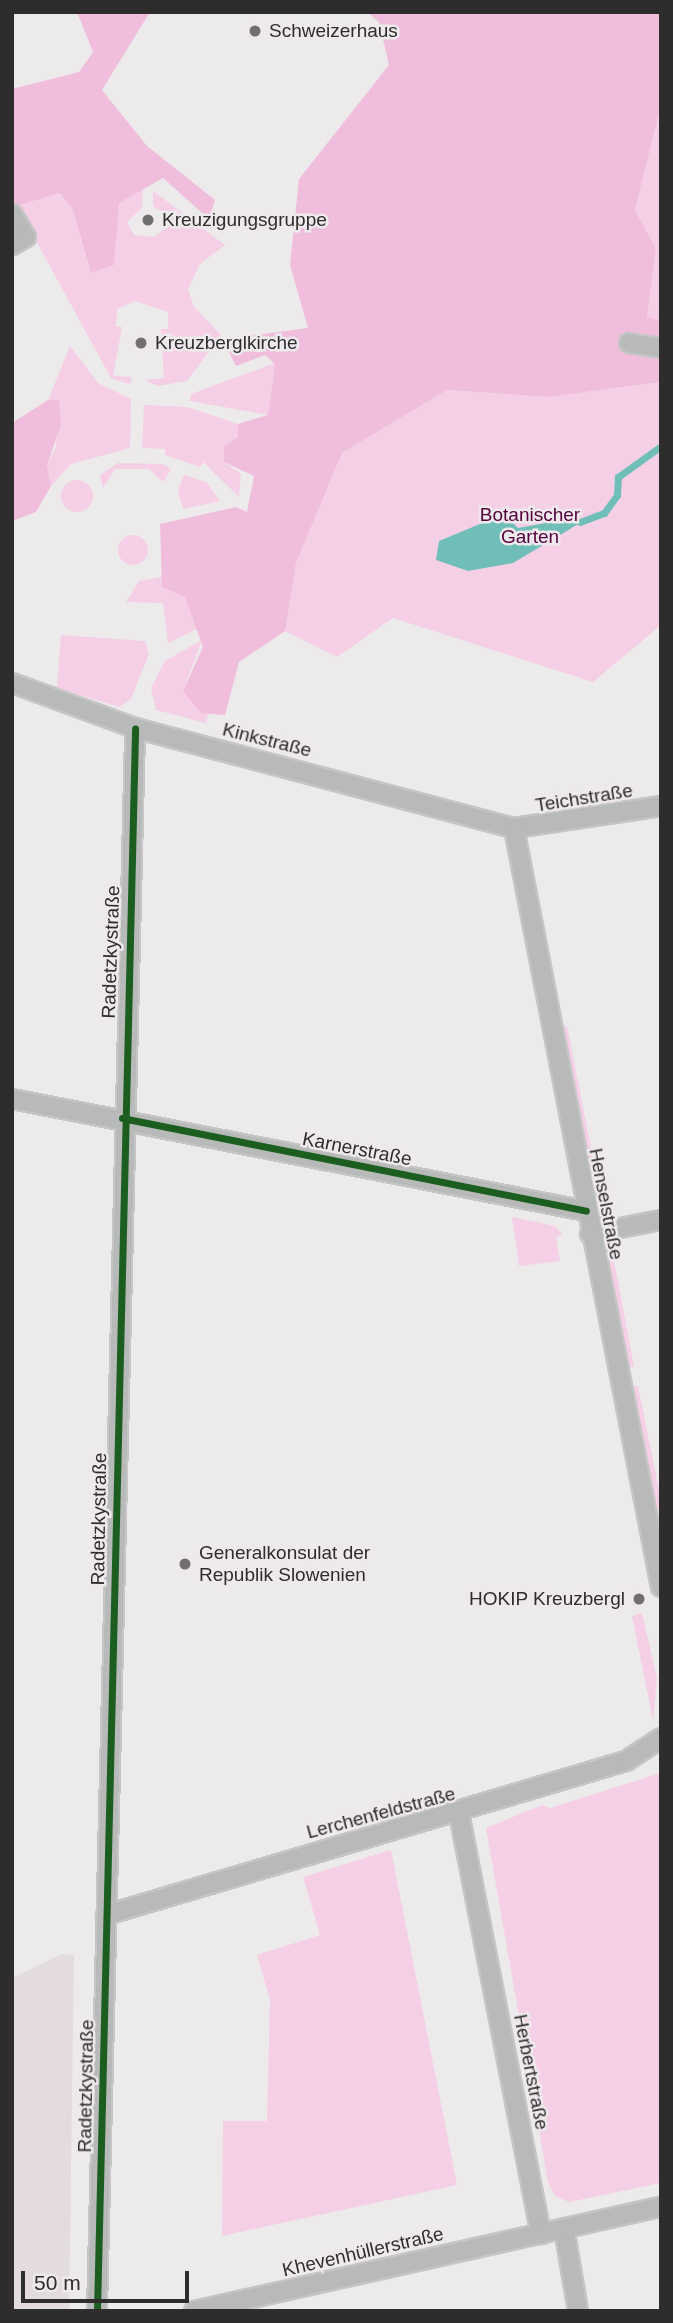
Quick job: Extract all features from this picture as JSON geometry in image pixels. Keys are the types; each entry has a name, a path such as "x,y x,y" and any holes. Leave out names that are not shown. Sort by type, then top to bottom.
{"street":[{"path":"12,214 19,241"},
{"path":"629,343 661,348"},
{"name":"Kinkstraße","path":"12,683 135,729 514,828"},
{"name":"Radetzkystraße","path":"97,2311 122,1118 135,729"},
{"name":"Teichstraße","path":"514,828 661,806"},
{"name":"Henselstraße","path":"514,828 590,1234 661,1587"},
{"name":"Karnerstraße","path":"12,1099 122,1118 586,1211"},
{"path":"590,1234 661,1220"},
{"name":"Lerchenfeldstraße","path":"106,1915 459,1813 626,1761 661,1738"},
{"name":"Herbertstraße","path":"459,1813 541,2234"},
{"path":"541,2234 661,2207"},
{"path":"565,2228 578,2311"},
{"name":"Khevenhüllerstraße","path":"194,2311 541,2234"}],"shaded area":[{"path":"77,12 150,12 102,90 147,146 215,200 209,219 163,178 119,203 114,265 91,273 73,210 59,193 17,206 12,198 12,89 79,72 93,52"},
{"path":"367,12 661,12 661,105 635,210 656,249 647,317 661,321 661,382 548,397 447,390 342,453 296,563 285,631 239,662 225,715 201,713 183,691 203,647 185,597 162,587 160,524 236,507 247,512 254,476 224,462 224,446 238,437 238,424 268,415 275,364 265,355 236,366 229,352 233,338 308,328 290,265 299,179 389,65 379,22"},
{"path":"48,400 59,400 61,425 47,465 51,486 36,512 12,521 12,423"},
{"path":"62,1954 74,1955 69,2311 12,2311 12,1978"}],"green space":[{"path":"661,105 661,321 647,318 656,249 635,210"},
{"path":"143,189 142,208 127,222 134,235 154,237 167,227 166,214 153,206 153,191 225,245 200,264 188,289 194,307 221,335 187,381 158,386 144,380 164,378 161,329 168,329 168,312 135,301 117,309 116,326 122,327 113,376 132,377 130,384 111,378 17,206 58,193 73,210 91,273 114,265 118,203"},
{"path":"70,346 98,383 131,399 130,448 71,464 51,486 47,465 56,447 59,401 48,400"},
{"path":"275,363 268,415 190,401 191,394"},
{"name":"Botanischer Garten","path":"661,382 661,625 593,682 393,618 337,657 285,631 296,563 342,453 447,390 548,397"},
{"path":"144,405 187,407 238,424 238,437 224,446 224,462 241,474 239,497 203,462 200,467 165,455 165,449 142,448"},
{"path":"118,463 163,464 171,469 163,482 149,469 115,469 103,488 100,475"},
{"path":"184,475 206,482 220,501 183,509 178,490"},
{"path":"77,480 89,484 93,496 89,508 77,512 65,508 61,496 65,484"},
{"path":"133,535 144,539 148,550 144,561 133,565 122,561 118,550 122,539"},
{"path":"162,577 162,587 185,597 199,628 168,643 163,603 126,602 139,581"},
{"path":"61,635 145,641 149,654 131,699 119,707 57,688"},
{"path":"202,640 183,691 208,714 206,723 156,710 151,688 165,661"},
{"path":"567,1026 605,1219 599,1220 561,1027"},
{"path":"512,1217 555,1226 562,1234 556,1238 560,1261 519,1266"},
{"path":"610,1240 634,1366 627,1368 603,1241"},
{"path":"638,1386 661,1500 657,1518 631,1387"},
{"path":"642,1613 657,1678 653,1720 632,1616"},
{"path":"661,1773 661,2183 569,2202 555,2196 548,2182 486,1828 542,1805 550,1808"},
{"path":"391,1850 457,2185 222,2236 223,2121 267,2121 270,2000 257,1955 320,1935 303,1877"}],"water":[{"path":"504,514 518,528 573,518 580,523 513,563 468,571 436,560 439,541"}],"waterway":[{"path":"580,522 604,513 617,495 618,477 661,446"}],"cycle path":[{"path":"97,2311 135,728"},
{"path":"122,1118 586,1211"}],"place":[{"name":"Schweizerhaus","path":"255,31"},
{"name":"Kreuzigungsgruppe","path":"148,220"},
{"name":"Kreuzberglkirche","path":"141,343"},
{"name":"Generalkonsulat der Republik Slowenien","path":"185,1564"},
{"name":"HOKIP Kreuzbergl","path":"639,1599"}]}
